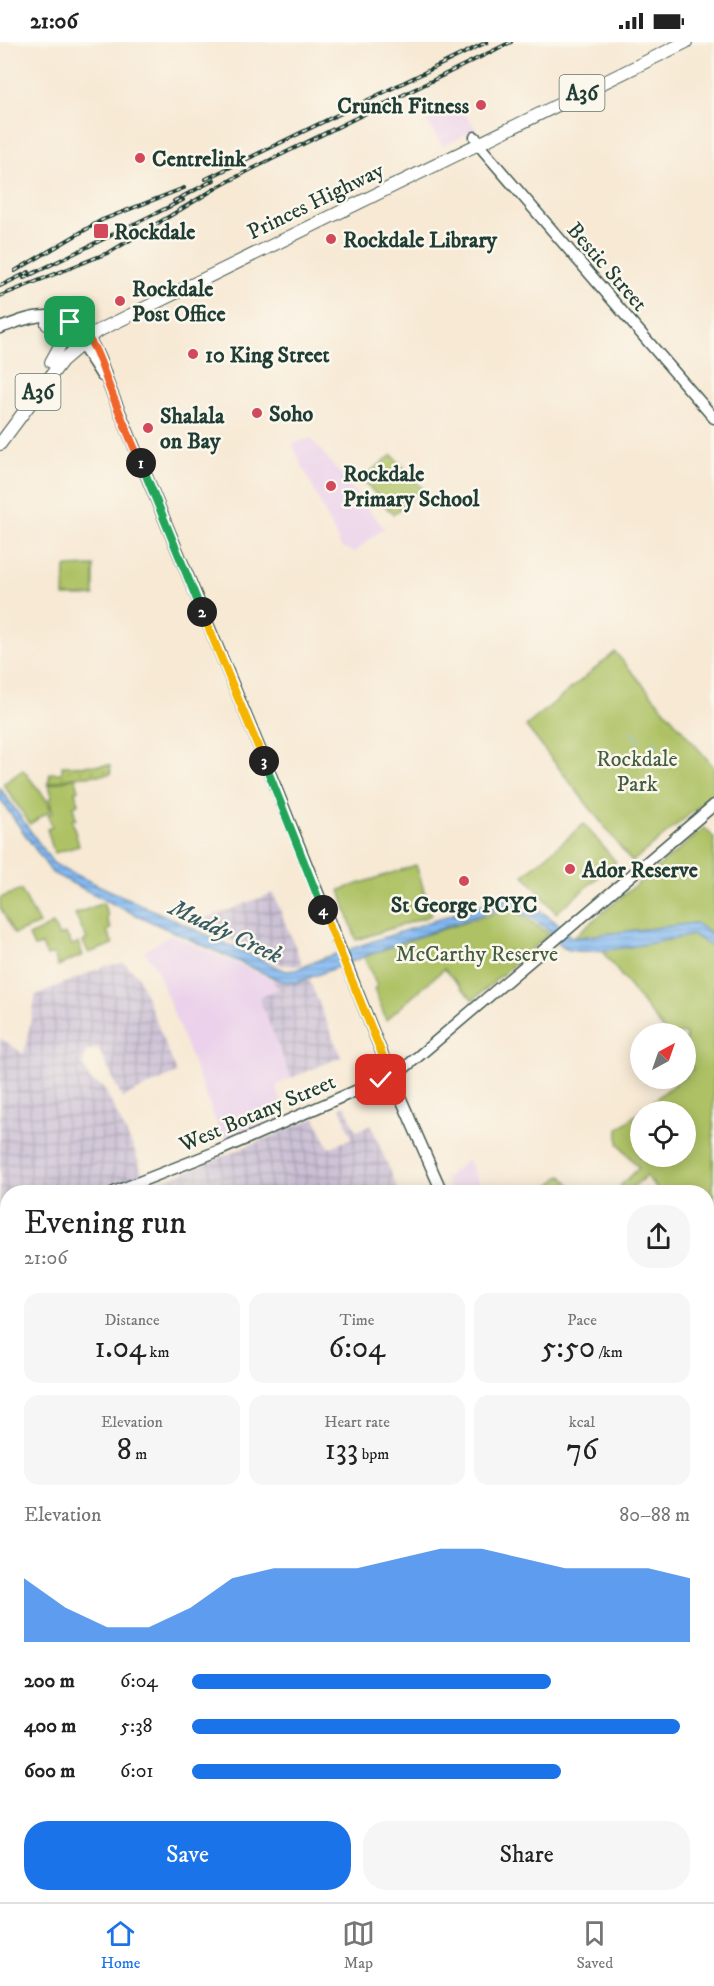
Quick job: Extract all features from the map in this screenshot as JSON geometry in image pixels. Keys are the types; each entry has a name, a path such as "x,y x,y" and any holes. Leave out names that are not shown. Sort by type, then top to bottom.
{"highway":[{"name":"Princes Highway","path":"476,141 668,42"},
{"name":"Princes Highway","path":"0,432 51,362 82,337 173,284 686,42"},
{"path":"47,324 60,333 63,340 51,362"},
{"name":"Princes Highway","path":"0,444 82,337"}],"main road":[{"name":"Bestic Street","path":"476,141 714,418"},
{"path":"0,328 30,318 47,316 63,319 82,337 109,386 270,773 391,1076 439,1185"},
{"path":"0,328 47,324 82,337"},
{"name":"West Botany Street","path":"132,1185 218,1151 402,1071 714,805"}],"shaded area":[{"path":"455,103 477,129 442,146 427,121"},
{"name":"Rockdale Primary School","path":"311,438 384,528 354,552 341,547 292,444"},
{"path":"273,893 303,966 282,965 194,923"},
{"path":"171,935 272,979 279,989 259,998 291,1078 276,1086 286,1115 229,1139 222,1137 155,966 144,951"},
{"path":"124,963 138,976 177,1073 124,1097 123,1100 98,1048 86,1052 83,1065 90,1080 104,1088 134,1149 141,1175 115,1185 0,1185 0,1038 24,1054 36,995 105,966"},
{"path":"272,979 296,983 309,979 341,1057 291,1078 259,998 278,989"},
{"path":"345,1105 356,1131 371,1125 396,1185 154,1185 315,1118 329,1148 352,1138 340,1107"},
{"path":"468,1159 480,1185 448,1185 445,1178"}],"green space":[{"path":"392,455 422,488 393,515 362,478"},
{"path":"94,566 94,596 64,596 65,567"},
{"name":"Rockdale Park","path":"615,652 714,767 714,794 632,862 526,726"},
{"path":"110,765 111,774 73,777 48,784 50,773 62,773 62,766"},
{"path":"23,770 46,799 51,810 30,824 3,784"},
{"path":"75,777 79,790 75,791 78,804 73,806 76,819 72,820 79,846 54,853 47,829 52,827 48,814 53,813 49,799 52,797 49,785"},
{"name":"Ador Reserve","path":"584,824 616,862 556,913 524,875"},
{"path":"705,828 714,838 714,935 695,923 572,938"},
{"path":"416,865 432,915 356,940 340,890"},
{"path":"21,890 39,924 14,934 0,907 0,898"},
{"path":"103,903 111,929 107,931 113,944 89,953 83,942 87,939 75,914"},
{"name":"McCarthy Reserve","path":"508,909 514,910 549,934 473,1000 444,969 386,1020 374,989 377,986 364,957 405,941"},
{"path":"53,924 59,936 66,934 72,945 78,943 83,955 58,966 54,954 47,956 42,945 34,947 29,936"},
{"path":"693,935 714,948 713,1185 654,1185 646,1176 635,1185 621,1185 638,1167 696,1167 696,1101 653,1101 668,1089 696,1089 696,1023 658,1023 601,950"},
{"path":"630,1119 630,1157 618,1143 618,1129"},
{"path":"562,1175 571,1185 550,1185"}],"water":[{"path":"0,788 53,863 286,971 296,970 321,959 506,896 542,912 572,938 695,923 714,935 714,948 693,935 626,948 574,951 564,948 549,931 533,920 516,910 504,907 405,941 296,983 281,981 119,907 52,873 0,799"}],"waterway":[{"path":"631,731 640,741"},
{"path":"652,743 658,746"}],"railway":[{"path":"206,179 487,42"},
{"path":"0,296 110,252 248,171 511,42"},
{"path":"174,201 214,180"},
{"path":"15,271 102,220 184,188"},
{"path":"24,278 183,200"},
{"path":"0,286 29,272"}],"place":[{"name":"Crunch Fitness","path":"481,105"},
{"name":"Centrelink","path":"140,158"},
{"name":"Rockdale","path":"101,231"},
{"name":"Rockdale Library","path":"331,239"},
{"name":"Rockdale Post Office","path":"120,301"},
{"name":"10 King Street","path":"193,354"},
{"name":"Soho","path":"257,413"},
{"name":"Shalala on Bay","path":"148,428"},
{"name":"Rockdale Primary School","path":"331,486"},
{"name":"Ador Reserve","path":"570,869"},
{"name":"St George PCYC","path":"464,881"}],"route":[{"path":"70,322 83,331 101,361 147,480 266,764 391,1076 381,1080"}],"water label":[{"name":"Muddy Creek","path":"226,931"}]}
